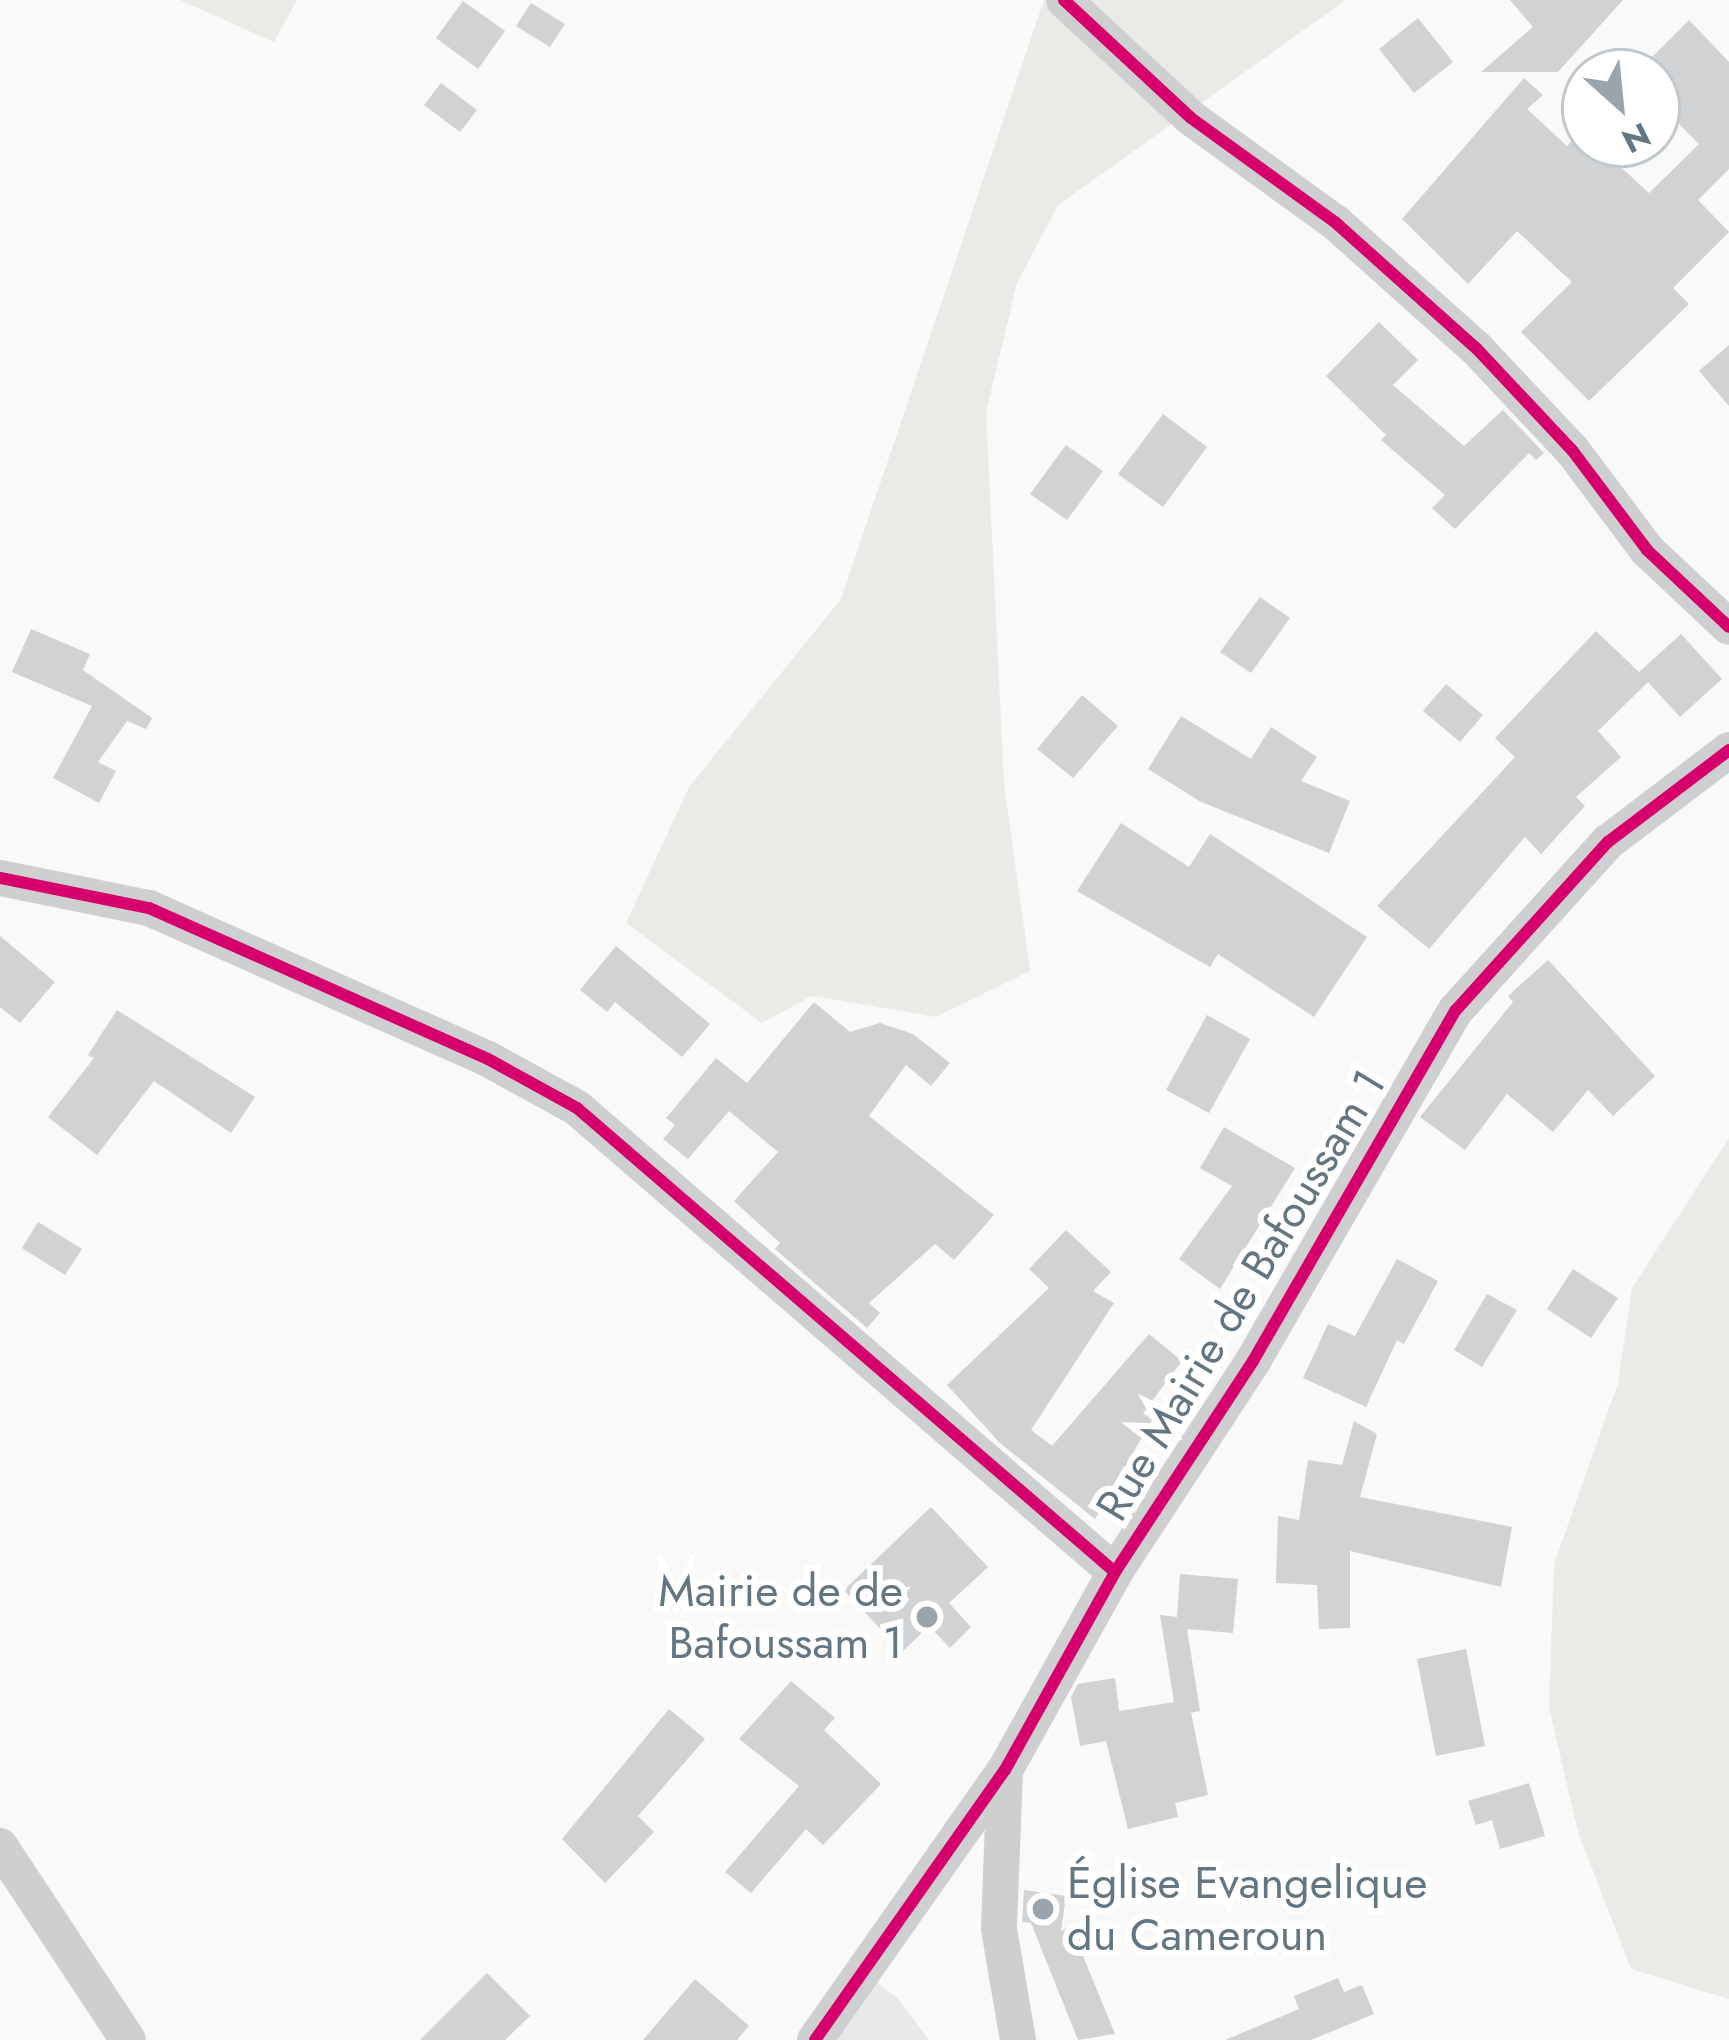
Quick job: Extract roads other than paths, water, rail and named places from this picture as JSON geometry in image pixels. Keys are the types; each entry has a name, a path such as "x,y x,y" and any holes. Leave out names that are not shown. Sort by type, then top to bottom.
{"street":[{"path":"1064,0 1191,118 1336,223 1477,350 1572,450 1646,550 1729,627"},
{"name":"Rue Mairie de Bafoussam 1","path":"815,2040 1005,1770 1115,1572 1253,1361 1456,1010 1608,842 1729,750"},
{"path":"0,878 149,908 488,1059 577,1108 1115,1572"},
{"path":"1005,1770 999,1929 1018,2040"},
{"path":"0,1846 128,2040"}],"place":[{"name":"Mairie de de Bafoussam 1","path":"927,1617"},
{"name":"Église Evangelique du Cameroun","path":"1043,1909"}]}
